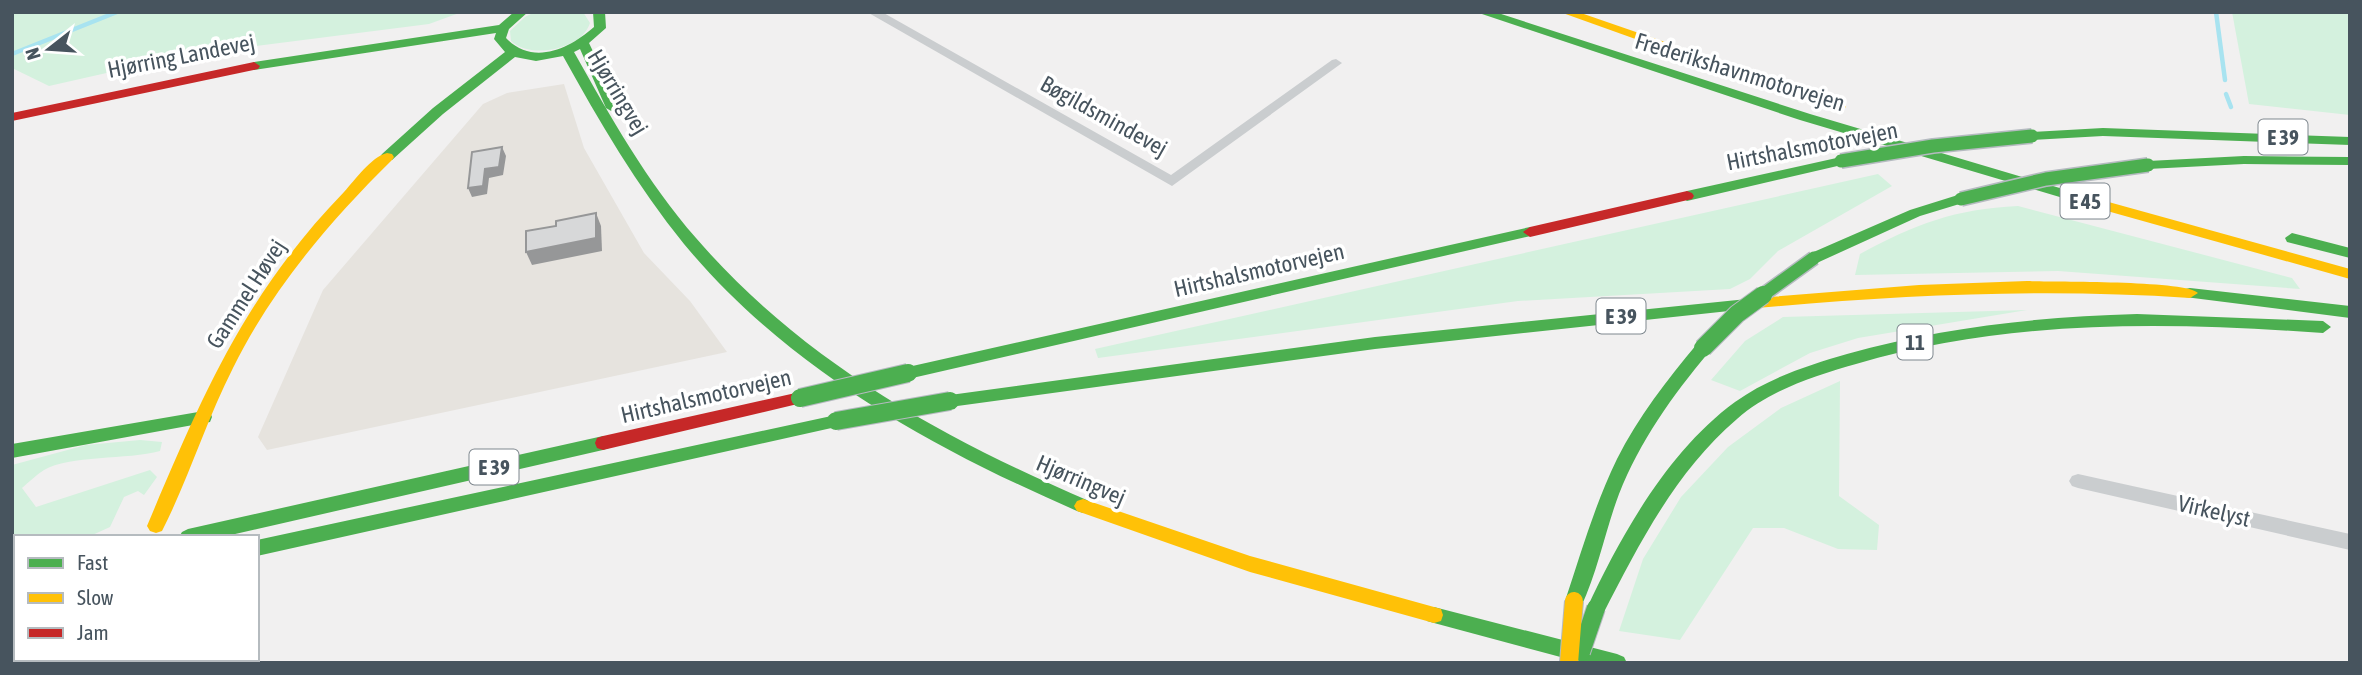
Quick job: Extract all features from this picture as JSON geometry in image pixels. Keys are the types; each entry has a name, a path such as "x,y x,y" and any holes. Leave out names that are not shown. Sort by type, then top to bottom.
{"main road":[{"path":"522,12 501,34 512,53 532,57 567,51 584,44 600,28 599,12"},
{"name":"Frederikshavnmotorvejen","path":"1533,12 1856,113 1566,12"},
{"name":"Frederikshavnmotorvejen","path":"1475,14 1599,60 1821,122 2085,202 2350,274"},
{"name":"Hjørring Landevej","path":"12,117 135,86 239,66 360,49 501,34"},
{"name":"Hjørringvej","path":"584,44 597,67 631,157"},
{"name":"Hjørringvej","path":"567,51 669,215 713,267 758,311 850,386 908,424 1079,505 1198,549 1442,619 1617,663"},
{"name":"Gammel Høvej","path":"156,526 204,416 250,322 299,252 353,191 438,109 512,53"},
{"name":"Gammel Høvej","path":"427,122 532,57"},
{"name":"Hirtshalsmotorvejen","path":"197,535 1840,161 1933,146 2103,132 2350,141"},
{"path":"1921,133 2000,156"},
{"path":"1569,663 1574,601 1600,521 1627,456 1682,372 1703,348 1737,314 1814,258 1915,212 2046,179 2148,165 2244,160 2350,161"},
{"name":"E 45","path":"2026,163 2105,186"},
{"path":"2277,234 2350,253"},
{"name":"E 39","path":"259,548 836,421 950,401 1126,374 1546,324 1869,291 2079,286 2183,291 2350,312"},
{"name":"11","path":"1578,663 1596,608 1637,531 1668,482 1697,445 1734,412 1784,383 1849,357 1924,340 2073,322 2172,320 2339,329"},
{"path":"12,451 204,416"}],"street":[{"name":"Bøgildsmindevej","path":"873,12 1172,181 1336,63"},
{"name":"Virkelyst","path":"2078,481 2350,542"}],"shaded area":[{"path":"564,84 584,148 644,253 690,301 727,352 267,450 258,437 323,290 483,104 507,93"}],"green space":[{"path":"12,12 462,12 429,24 186,55 49,86 12,68"},
{"path":"535,12 583,12 590,23 585,32 567,45 543,51 520,47 511,41 510,31"},
{"path":"2232,12 2350,12 2350,115 2249,104"},
{"path":"1878,174 1892,186 1778,251 1750,279 1730,289 1518,301 1098,358 1095,349"},
{"path":"2018,206 2292,278 2300,289 2058,271 1855,275 1860,254 1899,234 1955,215"},
{"path":"2027,310 1858,338 1810,353 1740,391 1711,380 1745,341 1783,317"},
{"path":"1840,381 1839,496 1879,525 1877,550 1838,549 1784,528 1753,528 1680,640 1619,631 1643,559 1681,497 1728,447 1781,408"},
{"path":"140,440 162,442 160,451 68,462 41,472 22,488 36,507 150,470 157,477 144,495 138,491 124,497 110,527 92,535 14,535 12,554 12,465 86,445"}],"building":[{"path":"502,147 499,167 485,169 483,186 468,188 472,152"},
{"path":"596,213 596,238 526,252 526,231 556,226 556,221"}],"waterway":[{"path":"12,54 117,12"},
{"path":"2216,12 2225,80"},
{"path":"2226,94 2231,107"}],"traffic: fast":[{"path":"522,12 503,28 500,39 510,50 522,56 536,57 564,52 590,37 600,28 599,12"},
{"path":"1482,12 1805,117 2105,206"},
{"path":"254,66 503,28"},
{"path":"584,44 613,108"},
{"path":"567,51 624,150 673,220 731,286 775,327 822,364 922,429 975,457 1083,506"},
{"path":"387,157 438,111 512,53"},
{"path":"2032,136 2103,132 2350,141"},
{"path":"1841,161 1933,146 2032,136"},
{"path":"2148,165 2244,160 2350,161"},
{"path":"1687,196 1841,161"},
{"path":"1961,199 2046,179 2148,165"},
{"path":"1814,258 1915,213 1961,199"},
{"path":"908,373 1530,232"},
{"path":"2292,238 2350,253"},
{"path":"1703,348 1737,314 1814,258"},
{"path":"2190,293 2350,312"},
{"path":"950,401 1375,343 1757,303"},
{"path":"1596,608 1654,504 1689,456 1742,405 1805,374 1890,348 2012,326 2137,319 2323,327"},
{"path":"1574,601 1604,511 1626,459 1661,401 1703,348"},
{"path":"800,398 908,373"},
{"path":"836,421 950,401"},
{"path":"12,451 204,417"},
{"path":"259,548 836,421"},
{"path":"197,535 603,443"},
{"path":"1581,652 1596,608"},
{"path":"1434,615 1617,663"}],"traffic: slow":[{"path":"1566,12 1839,107"},
{"path":"156,526 214,389 252,319 286,269 324,222 387,157"},
{"path":"2105,206 2350,274"},
{"path":"1757,303 1973,288 2081,287 2190,293"},
{"path":"1083,506 1250,564 1434,615"},
{"path":"1569,663 1574,601"}],"traffic: jam":[{"path":"12,117 254,66"},
{"path":"1530,232 1687,196"},
{"path":"603,443 800,398"}]}
